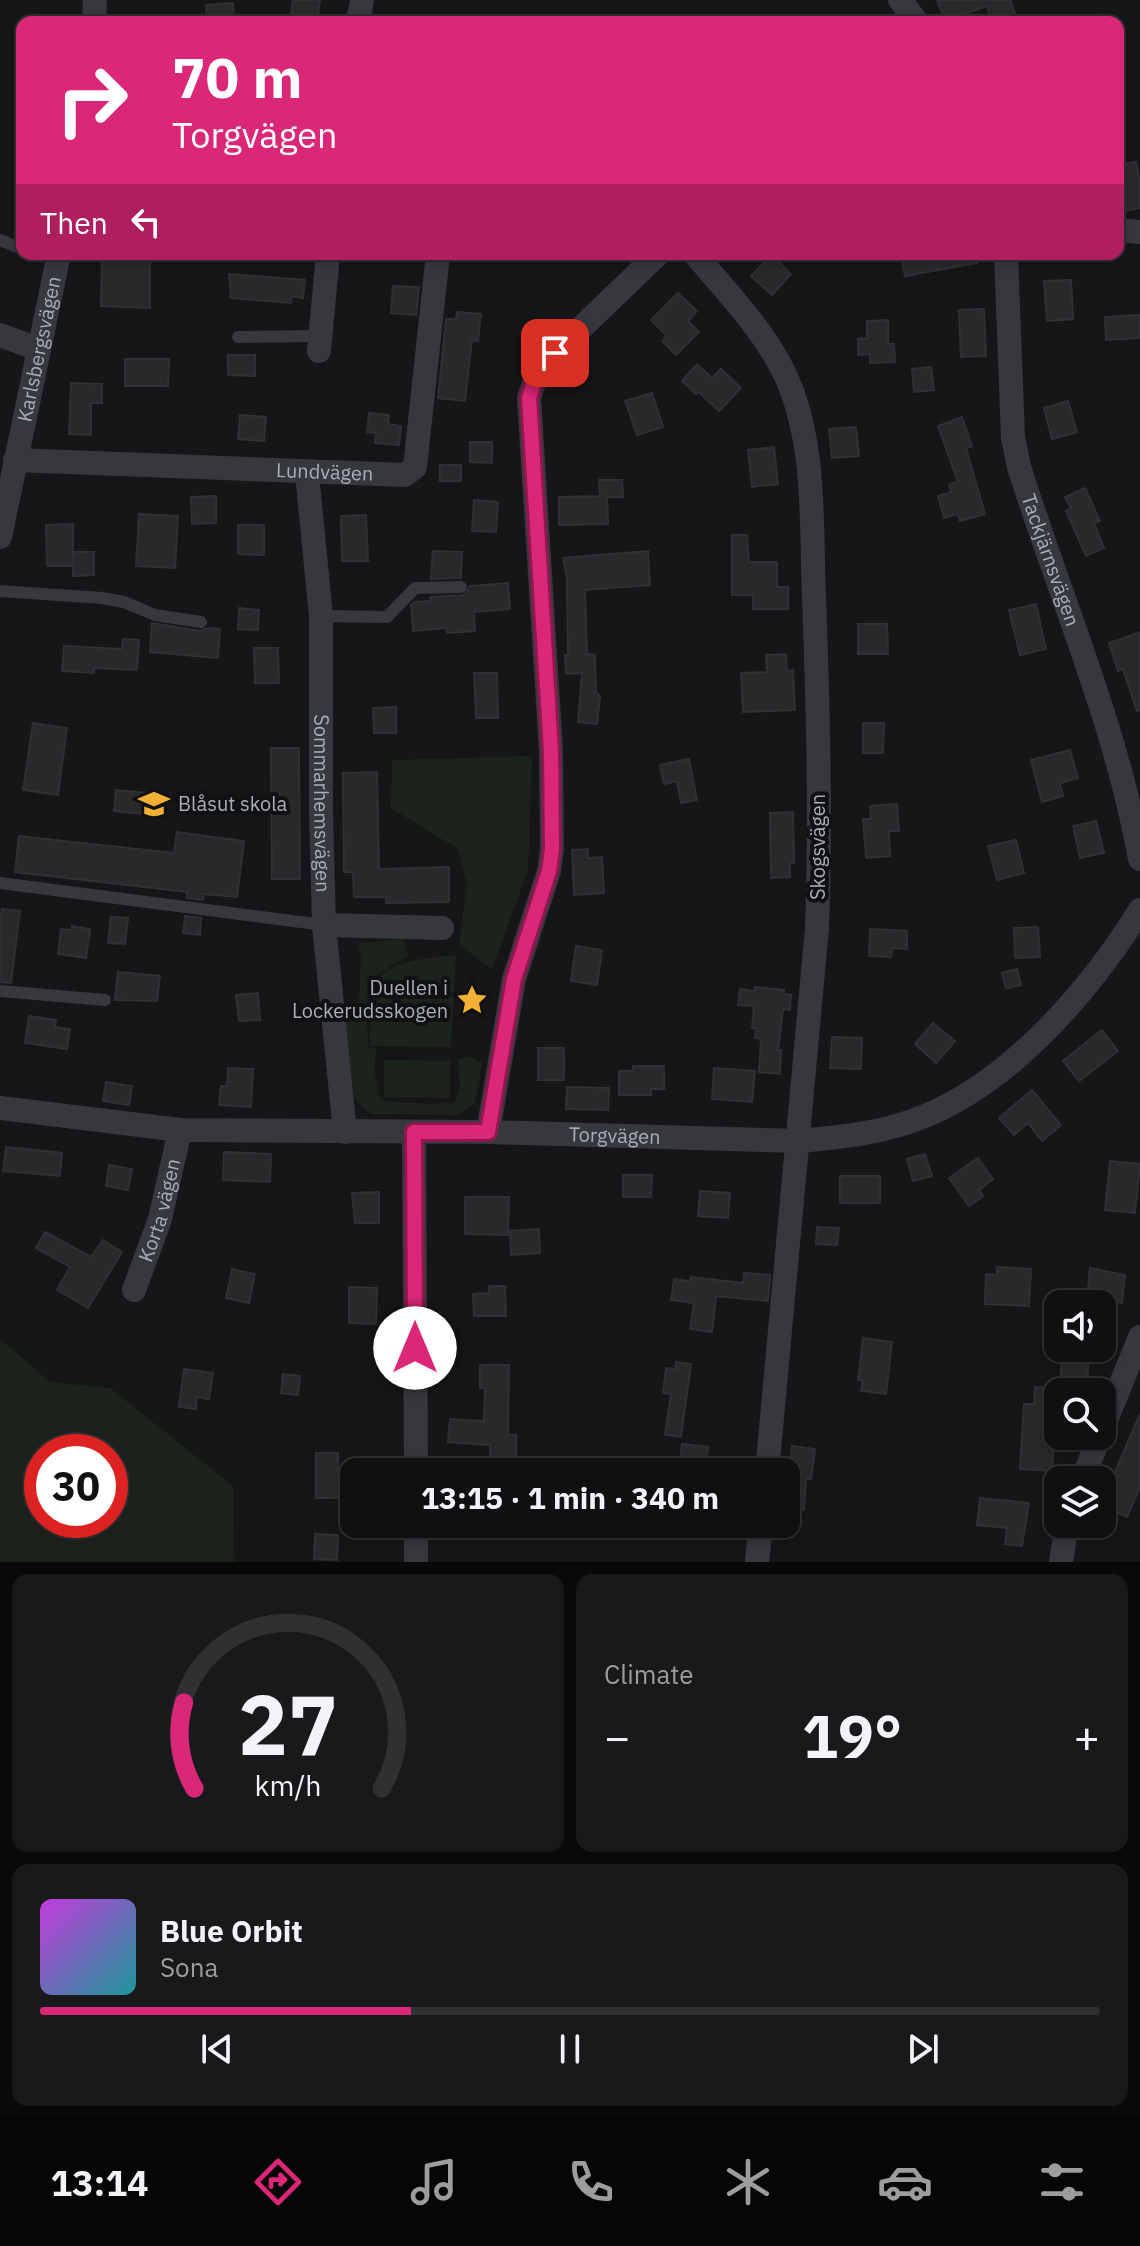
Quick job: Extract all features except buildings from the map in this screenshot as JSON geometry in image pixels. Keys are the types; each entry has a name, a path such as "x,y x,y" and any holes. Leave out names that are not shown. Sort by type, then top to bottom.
{"street":[{"name":"Karlsbergsvägen","path":"0,537 38,349 50,260"},
{"path":"319,344 327,260"},
{"name":"Lundvägen","path":"15,460 307,474 405,475 415,467 437,260"},
{"path":"488,1132 514,979 549,871 552,849 551,751 529,398 537,374 555,353 652,260"},
{"name":"Skogsvägen","path":"700,260 775,357 797,408 810,469 819,863 817,928 768,1458"},
{"name":"Tackjärnsvägen","path":"1006,260 1013,438 1019,467 1103,713 1140,859"},
{"path":"0,335 38,349"},
{"name":"Sommarhemsvägen","path":"307,474 321,616 324,925 345,1132"},
{"name":"Torgvägen","path":"0,1108 180,1130 488,1132 799,1141 847,1137 890,1128 925,1116 959,1100 989,1080 1050,1024 1107,957 1140,909"},
{"path":"324,925 442,928"},
{"name":"Korta vägen","path":"134,1290 160,1219 180,1130"},
{"path":"414,1132 416,1458"},
{"path":"1116,1396 1140,1337"},
{"path":"416,1538 416,1562"},
{"path":"757,1562 760,1538"},
{"path":"1061,1562 1065,1538"}],"lane":[{"path":"238,337 319,344"},
{"path":"321,616 381,618 393,612 415,588 461,587"},
{"path":"0,591 102,598 124,602 155,615 201,622"},
{"path":"0,883 324,925"},
{"path":"0,991 105,1000"}],"shaded area":[{"path":"532,756 528,870 492,969 459,945 467,882 458,849 391,808 392,760"},
{"path":"403,939 408,956 375,976 367,1012 368,1047 376,1048 374,1071 379,1097 385,1101 455,1102 460,1089 458,1060 469,1056 482,1063 475,1103 458,1115 373,1114 354,1097 344,1004 359,1002 361,958 358,943"},
{"path":"456,955 451,1047 369,1046 373,998 381,975 412,961"},
{"path":"384,1060 450,1061 450,1098 384,1097"},
{"path":"0,1339 50,1382 110,1388 233,1486 234,1562 0,1562"}],"place":[{"name":"Blåsut skola","path":"154,804"},
{"name":"Duellen i Lockerudsskogen","path":"472,1000"}],"route":[{"path":"415,1348 414,1132 488,1132 514,979 549,871 553,826 551,751 529,398 537,374 555,353"}]}
